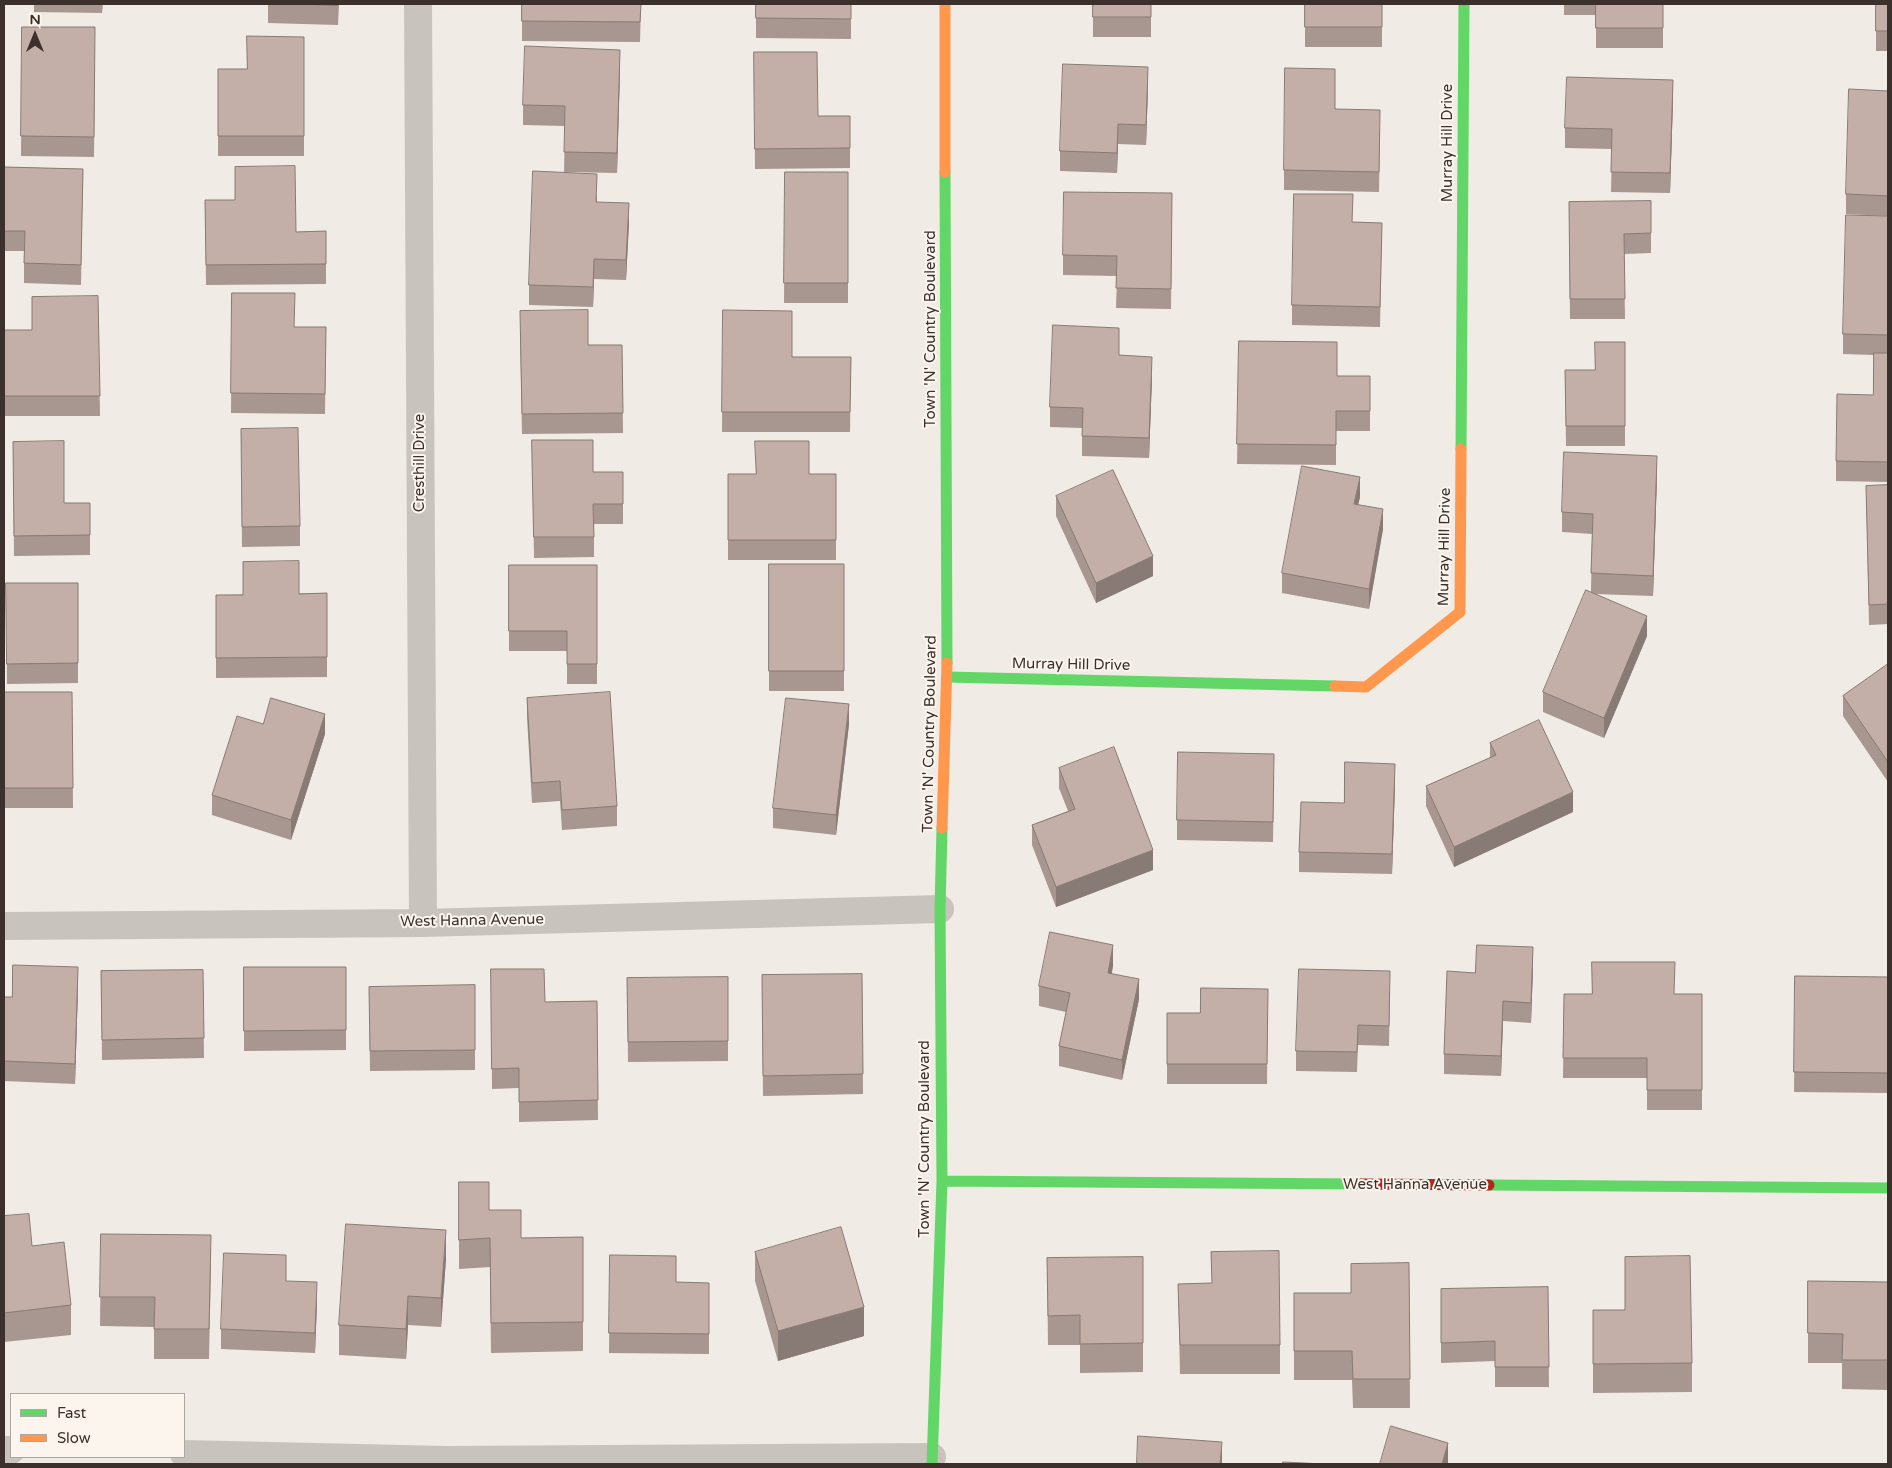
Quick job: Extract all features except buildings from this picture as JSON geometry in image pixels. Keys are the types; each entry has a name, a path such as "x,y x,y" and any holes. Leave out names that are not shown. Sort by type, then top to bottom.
{"street":[{"name":"Cresthill Drive","path":"418,4 422,923"},
{"name":"Town 'N' Country Boulevard","path":"932,1461 942,1181 940,910 947,677 945,4"},
{"name":"Murray Hill Drive","path":"947,677 1366,687 1460,612 1464,4"},
{"name":"West Hanna Avenue","path":"4,926 422,923 940,910"},
{"name":"West Hanna Avenue","path":"942,1181 1888,1188"},
{"path":"185,1454 446,1462 932,1461"}],"traffic: fast":[{"path":"1461,449 1464,4"},
{"path":"945,172 947,663"},
{"path":"947,677 1335,686"},
{"path":"932,1464 942,1181 940,909 942,828"},
{"path":"942,1181 1360,1184"},
{"path":"1489,1185 1888,1188"}],"traffic: slow":[{"path":"945,4 945,172"},
{"path":"1335,686 1366,687 1460,612 1461,449"},
{"path":"942,828 947,663"}],"traffic: jam":[{"path":"1360,1184 1489,1185"}]}
